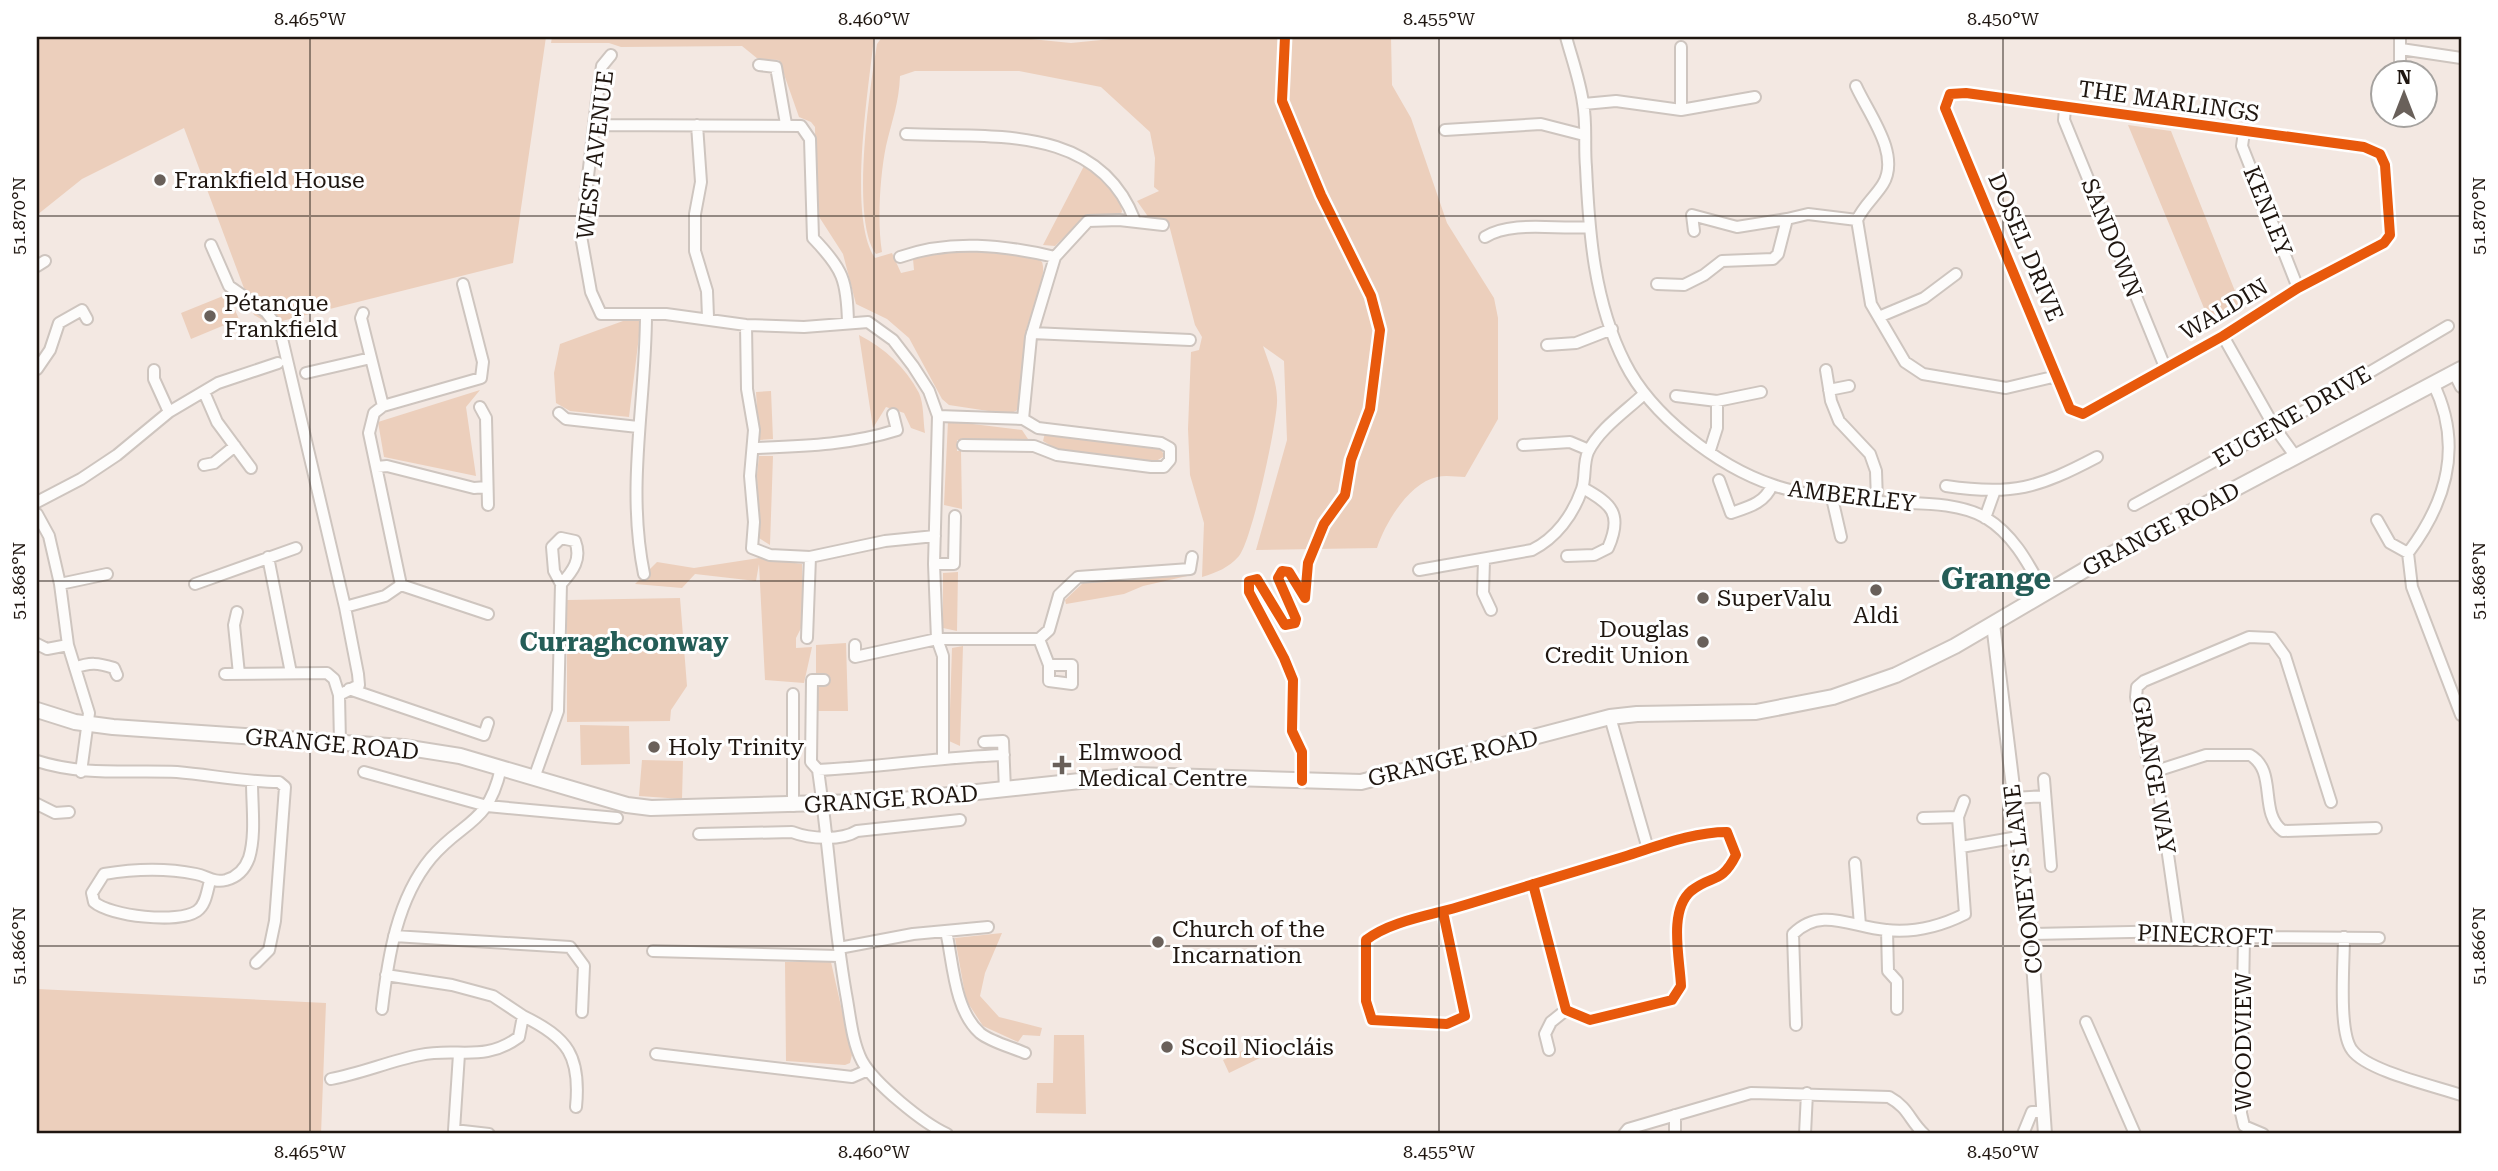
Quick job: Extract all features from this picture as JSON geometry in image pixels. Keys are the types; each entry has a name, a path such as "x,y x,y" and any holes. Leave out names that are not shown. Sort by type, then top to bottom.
{"main road":[{"name":"GRANGE ROAD","path":"37,710 88,724 403,747 460,756 627,805 651,808 793,806 1005,790 1166,774 1361,782 1610,717 1637,713 1756,712 1833,697 1896,674 2458,371"}],"street":[{"name":"AMBERLEY","path":"1566,37 1584,104 1589,227 1600,287 1625,363 1644,394 1663,415 1710,450 1739,470 1772,485 1832,498 1954,508 1985,517 2008,536 2024,556 2044,592"},
{"path":"2400,43 2461,58"},
{"path":"1681,47 1681,110"},
{"name":"WEST AVENUE","path":"611,55 602,66 581,236 591,292 601,314 708,317 746,325 804,327 868,322 893,340 929,391 938,416 934,564 937,639 943,656 943,757"},
{"path":"759,65 776,67 786,124"},
{"path":"1856,86 1887,151 1888,169 1883,183 1857,220 1871,304 1881,316 1890,340 1905,362 1923,374 2006,388 2057,376"},
{"name":"THE MARLINGS","path":"1950,94 1966,93 2364,147 2380,154 2385,165 2390,235"},
{"name":"DOSEL DRIVE","path":"1950,94 1945,108 2070,409 2076,413"},
{"path":"1584,104 1616,101 1681,110 1755,97"},
{"name":"SANDOWN","path":"2065,108 2064,120 2165,368"},
{"path":"1445,130 1541,124 1584,135"},
{"path":"596,125 800,126 810,139 814,238 836,262 848,292 848,323"},
{"path":"697,125 701,182 695,214 695,251 707,291 708,317"},
{"name":"KENLEY","path":"2244,132 2242,146 2298,288"},
{"path":"906,134 1024,139 1060,145 1093,162 1102,171 1127,202 1135,221"},
{"path":"1694,231 1692,215 1737,227 1808,214 1857,220"},
{"path":"1657,284 1684,285 1704,275 1722,261 1773,260 1778,254 1787,219"},
{"path":"1023,419 1032,333 1055,257 1088,221 1135,221 1163,225"},
{"path":"1485,237 1494,231 1515,228 1589,227"},
{"name":"WALDIN","path":"2076,413 2083,414 2223,336 2298,288 2384,243 2390,235"},
{"path":"900,257 927,247 954,244 1024,249 1055,257"},
{"path":"211,246 229,286 266,312 279,330 345,607 359,685 344,692"},
{"path":"1881,316 1924,298 1956,274"},
{"path":"401,585 369,433 370,420 383,406 481,378 483,362 463,285"},
{"path":"37,369 50,350 59,324 82,310 87,319"},
{"path":"363,313 383,406"},
{"path":"644,574 638,545 634,490 646,314"},
{"path":"746,325 747,389 752,406 754,448 750,476 754,522 752,548 770,555 810,557 885,541 935,536"},
{"name":"EUGENE DRIVE","path":"2134,505 2275,428 2448,326"},
{"path":"1547,345 1576,343 1612,329"},
{"path":"1032,333 1190,340"},
{"path":"2223,336 2275,428 2296,457"},
{"path":"306,373 371,358"},
{"path":"37,502 81,479 117,455 169,412 240,374 278,363"},
{"path":"154,370 154,379 169,412"},
{"path":"1826,370 1839,421 1870,454 1876,471 1877,501"},
{"path":"2458,371 2461,387"},
{"path":"2433,383 2450,432 2451,447 2440,500 2427,528 2408,553 2412,587 2461,715"},
{"path":"1829,390 1849,386"},
{"path":"204,392 217,422 251,468"},
{"path":"1676,396 1717,401 1761,392"},
{"path":"1419,570 1532,550 1549,542 1562,526 1583,488 1589,450 1610,425 1644,394"},
{"path":"1710,450 1717,428 1717,401"},
{"path":"480,407 486,418 488,505"},
{"path":"559,413 566,419 638,427"},
{"path":"754,448 838,444 881,436 897,430 893,414"},
{"path":"938,416 1023,419 1038,428 1161,443 1170,448 1172,455 1167,465 1151,467 1057,455 1034,446 963,445"},
{"path":"1034,446 1038,428"},
{"path":"1523,445 1570,442 1589,450"},
{"path":"204,465 214,463 235,446"},
{"path":"1946,486 2014,491 2045,484 2097,457"},
{"path":"377,467 387,466 474,488 486,487"},
{"path":"1719,480 1731,513 1754,506 1768,495 1772,485"},
{"path":"1567,556 1594,555 1608,548 1614,534 1614,517 1608,503 1583,488"},
{"path":"1985,517 1995,490"},
{"path":"1832,498 1841,537"},
{"path":"37,514 49,536 60,584 68,645 89,713 81,772"},
{"path":"934,564 954,564 955,516"},
{"path":"2377,520 2390,543 2408,553"},
{"path":"37,537 49,536"},
{"path":"195,584 296,548"},
{"path":"268,557 292,673"},
{"path":"807,638 810,557"},
{"path":"855,645 855,657 937,639 1039,639 1049,630 1059,595 1079,577 1190,569 1192,557"},
{"path":"1484,560 1482,589 1491,610"},
{"path":"232,573 237,585"},
{"path":"60,584 107,574"},
{"path":"534,778 558,711 561,584"},
{"path":"345,607 385,596 401,585"},
{"path":"401,585 488,614"},
{"path":"237,612 234,625 239,674"},
{"name":"COONEY'S LANE","path":"1993,624 2031,934 2045,1134"},
{"name":"GRANGE WAY","path":"2179,931 2164,819 2136,697 2137,687 2149,678 2193,663 2249,637 2260,635 2272,638 2285,656 2331,802"},
{"path":"1039,639 1049,665"},
{"path":"37,645 47,649 68,645"},
{"path":"75,668 91,662 114,668 117,675"},
{"path":"225,674 327,673 344,692 484,735 488,723"},
{"path":"824,680 812,680 811,762 818,770 839,952 851,1024 861,1059 868,1070 925,1121 947,1134"},
{"path":"340,743 344,692"},
{"path":"793,694 793,806"},
{"path":"1610,717 1648,849"},
{"path":"984,742 1003,741 1005,790"},
{"path":"818,770 876,767 943,757 1004,755"},
{"path":"2153,772 2206,755 2250,755 2259,760 2263,767 2272,819 2283,831 2376,828"},
{"path":"37,761 81,772 218,775 252,782 279,782 285,787 275,921 269,950 256,963"},
{"path":"382,1009 394,936 414,883 432,857 472,824 487,806 496,791 501,768"},
{"path":"364,772 487,806 617,817"},
{"path":"2044,779 2051,866"},
{"path":"210,881 205,899 198,910 185,915 160,917 103,910 94,902 92,893 104,874 199,874 210,881 227,880 242,872 248,858 252,782"},
{"path":"2013,798 2045,796"},
{"path":"1796,1025 1793,934 1805,922 1824,919 1887,930 1943,925 1965,914 1958,817 1964,802"},
{"path":"37,804 55,813 69,812"},
{"path":"1923,818 1958,817"},
{"path":"699,834 792,832 806,837 849,836 857,831 960,820"},
{"path":"1443,912 1465,1016 1447,1024 1372,1020 1366,1001 1366,940 1377,931 1648,849 1710,832 1727,832 1736,855 1727,873 1690,892 1678,914 1681,986 1678,994 1672,1000 1590,1020 1566,1010"},
{"path":"1961,847 2018,837"},
{"path":"1855,863 1860,925"},
{"path":"1533,884 1566,1010"},
{"path":"653,951 839,952 946,931 988,927"},
{"path":"1887,930 1888,971 1897,981 1897,1009"},
{"path":"946,931 959,998 970,1020 981,1033 1025,1053"},
{"name":"PINECROFT","path":"2031,934 2179,931 2244,937 2379,938"},
{"path":"394,936 570,947 584,966 582,1012"},
{"name":"WOODVIEW","path":"2244,937 2241,1113 2244,1126 2263,1134"},
{"path":"2344,937 2346,1033 2350,1049 2363,1062 2461,1095"},
{"path":"386,975 453,985 493,996 523,1016 552,1030 575,1058 578,1082 576,1107"},
{"path":"1549,1050 1545,1034 1551,1023 1566,1010"},
{"path":"331,1079 423,1054 458,1054 502,1049 519,1037 523,1016"},
{"path":"2086,1022 2135,1134"},
{"path":"458,1054 454,1129 489,1133"},
{"path":"656,1054 852,1077 868,1070"},
{"path":"1624,1134 1628,1129 1751,1093 1889,1097 1907,1107 1915,1125 1924,1134"},
{"path":"1805,1134 1807,1093"},
{"path":"2023,1134 2032,1112 2044,1112"},
{"path":"1675,1115 1675,1134"}],"shaded area":[{"path":"37,37 546,37 513,263 270,324 254,315 184,128 82,179 37,215"},
{"path":"552,37 874,37 862,151 862,213 867,239 875,258 892,253 901,273 914,270 913,259 942,251 989,251 1034,256 1042,262 1040,287 1025,336 1024,385 1016,411 1008,414 949,405 942,399 909,338 887,319 856,304 843,254 816,212 815,127 811,122 799,117 779,60 758,59 742,46 621,47 609,43 551,43"},
{"path":"882,37 1012,37 1071,43 1131,37 1391,37 1392,85 1411,118 1447,223 1494,298 1498,318 1498,419 1465,477 1437,477 1417,487 1392,516 1377,548 1256,550 1287,440 1284,361 1263,346 1275,381 1277,403 1256,507 1239,556 1231,564 1202,577 1204,523 1190,475 1188,429 1191,352 1199,350 1202,337 1195,325 1168,221 1149,218 1137,201 1159,191 1154,187 1155,158 1150,132 1101,87 1019,71 915,71 900,76 882,171 879,213 882,252 876,254 868,237 863,184 870,90 877,44"},
{"path":"2128,125 2171,131 2241,306 2217,313 2211,325"},
{"path":"1084,166 1114,192 1122,212 1118,216 1085,217 1055,246 1043,245"},
{"name":"Pétanque Frankfield","path":"228,294 239,319 191,339 181,313"},
{"path":"641,320 629,417 570,411 556,403 554,373 560,344 623,321"},
{"path":"859,335 894,359 907,375 922,402 925,433 911,428 904,413 886,407 873,428"},
{"path":"480,390 466,407 476,476 384,457 378,422"},
{"path":"771,391 773,439 759,440 756,392"},
{"path":"948,421 1022,430 1028,439 957,440 957,451 961,451 962,509 944,505"},
{"path":"1045,433 1159,447 1165,456 1156,461 1060,451 1043,441"},
{"path":"759,456 773,456 770,545 759,538"},
{"path":"759,558 802,564 803,624 796,638 796,648 812,647 804,683 765,680 759,564 756,581 695,574 682,588 635,584 657,562 694,568"},
{"path":"958,572 957,631 943,628 943,573"},
{"path":"1196,574 1143,586 1124,594 1066,604 1065,600 1084,582"},
{"path":"680,598 687,686 671,710 670,721 567,722 567,600"},
{"path":"846,643 848,711 816,711 816,645"},
{"path":"963,646 960,746 949,741 952,648"},
{"path":"580,725 629,726 630,764 581,765"},
{"path":"642,760 683,761 682,799 639,796"},
{"path":"1002,933 985,973 980,996 999,1017 1042,1028 1040,1036 1023,1035 1018,1042 983,1026 966,1000 955,938"},
{"path":"785,962 831,962 852,1055 850,1063 845,1065 786,1061"},
{"path":"37,989 326,1003 321,1134 37,1134"},
{"path":"1054,1035 1084,1035 1086,1114 1036,1113 1037,1083 1053,1083"},
{"path":"1258,1043 1264,1056 1229,1073 1223,1060"}],"cycle path":[{"path":"1285,37 1282,101 1321,195 1371,296 1380,330 1370,409 1351,460 1345,495 1324,524 1308,563 1305,598"},
{"path":"1966,93 2364,147 2380,154 2385,165 2390,235 2384,243 2298,288 2223,336 2083,414 2070,409 1945,108 1950,94 1966,93"},
{"path":"1302,781 1302,752 1292,731 1293,680 1249,592 1249,581 1257,579 1285,625 1295,623 1296,619 1278,578 1282,571 1289,572 1305,598"},
{"path":"1443,912 1465,1016 1447,1024 1372,1020 1366,1001 1366,940 1376,933 1414,919 1701,834 1727,832 1736,855 1726,871 1698,886 1684,900 1677,923 1681,986 1672,1000 1590,1020 1566,1010 1533,884"}],"place":[{"name":"Frankfield House","path":"160,180"},
{"name":"Pétanque Frankfield","path":"210,316"},
{"name":"Aldi","path":"1876,590"},
{"name":"SuperValu","path":"1703,598"},
{"name":"Douglas Credit Union","path":"1703,642"},
{"name":"Holy Trinity","path":"654,747"},
{"name":"Elmwood Medical Centre","path":"1062,765"},
{"name":"Church of the Incarnation","path":"1158,942"},
{"name":"Scoil Niocláis","path":"1167,1047"}],"district":[{"name":"Grange","path":"1996,579"},
{"name":"Curraghconway","path":"624,642"}]}
